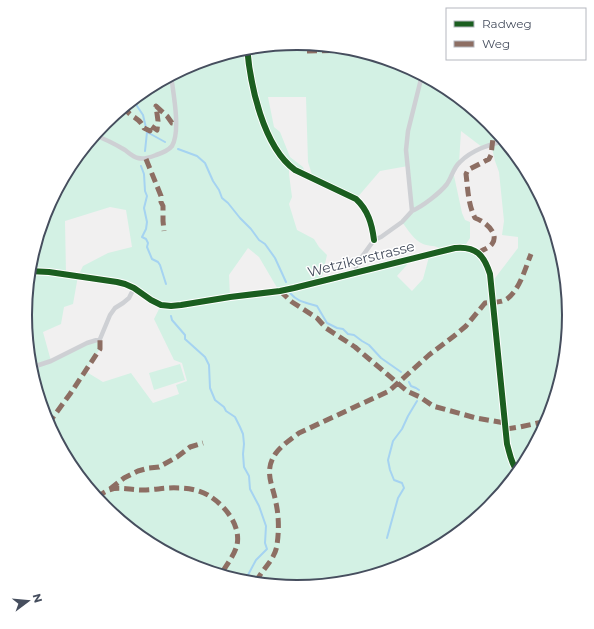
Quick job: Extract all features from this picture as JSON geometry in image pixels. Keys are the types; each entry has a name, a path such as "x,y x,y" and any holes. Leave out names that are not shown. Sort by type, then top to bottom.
{"street":[{"path":"248,54 257,101 273,144 289,166 295,170 356,199 361,204 368,216 373,230 374,240"},
{"path":"412,211 406,150 408,131 420,80"},
{"path":"100,138 126,150 140,159 146,159 164,152 172,145 176,135 177,124 172,81"},
{"path":"356,272 356,265 374,240 397,226 406,219 412,211 419,208 442,190 453,170 468,155 482,147 498,143"},
{"name":"Wetzikerstrasse","path":"36,271 49,272 125,284 161,305 171,306 280,291 455,248 470,248 484,258 489,270 507,444 514,466"},
{"path":"37,366 51,361 87,343 100,339 110,315 115,308 123,304 129,298 134,288"}],"green space":[{"path":"280,50 314,50 366,59 414,77 430,85 458,104 484,127 507,153 535,197 548,229 560,280 562,314 560,349 553,383 535,432 507,476 472,514 444,535 429,544 382,565 332,577 297,580 280,579 228,570 180,552 164,544 136,525 110,502 87,476 59,432 46,400 34,349 32,314 34,280 41,246 59,197 87,153 122,115 150,94 165,85 212,64 262,52","holes":["268,97 306,97 308,162 313,178 356,199 380,171 408,166 412,211 402,222 417,240 425,245 437,247 441,250 430,253 423,279 412,291 397,276 413,258 321,281 327,255 314,239 297,230 289,204 292,197 289,166 302,173 304,170 303,167 290,157 280,132 274,127","461,131 482,147 491,144 499,172 504,221 502,235 518,237 518,248 492,282 478,253 464,247 470,238 470,222 465,220 462,213 453,171 459,163","110,207 126,210 132,247 108,253 83,266 78,276 66,274 65,221","248,248 259,257 279,291 230,297 229,275","78,276 134,288 161,305 154,319 174,360 182,363 187,381 176,385 179,394 153,403 131,373 103,382 85,371 100,349 100,339 51,361 43,332 61,324 64,307 73,304"]},
{"path":"180,364 185,380 154,390 149,373"}],"waterway":[{"path":"136,104 143,115 147,132 165,142"},
{"path":"145,151 147,132"},
{"path":"178,149 197,156 205,163 222,198 251,229 259,240 265,244 275,258 286,282"},
{"path":"141,166 144,174 145,191 147,196 144,208 147,222 146,229 142,237 146,239 148,243 147,247 152,259 160,265 166,284"},
{"path":"290,293 299,300 317,306 327,323 343,329 348,334 354,335 369,345 381,358 401,372"},
{"path":"171,316 172,320 185,335 185,339 205,357 209,365 210,388 215,400 224,407 226,411 235,417 243,434 244,467 249,476 250,489 259,506 266,526 265,543 267,549 256,560 248,575"},
{"path":"409,382 411,386 419,390"},
{"path":"387,538 398,498 404,488 402,483 394,480 388,460 393,441 402,429 417,401"}],"marked path":[{"path":"307,51 321,51"},
{"path":"127,111 137,119 144,128 150,131 150,125 157,130 158,121 156,106 172,123 177,124"},
{"path":"478,253 492,244 494,236 490,228 475,218 470,202 466,174 468,170 489,159 493,137"},
{"path":"146,159 161,196 164,231"},
{"path":"259,577 274,555 277,545 278,514 269,472 272,460 278,450 299,433 389,391 429,355 466,326 485,303 502,301 512,295 522,278 531,254"},
{"path":"280,291 292,302 317,318 326,328 355,347 407,391 420,397 433,406 476,418 505,423"},
{"path":"53,418 100,349 100,339"},
{"path":"506,429 539,423"},
{"path":"110,489 124,478 138,471 159,467 177,457 190,447 203,443"},
{"path":"102,494 108,490 118,488 143,490 183,488 196,490 208,495 217,501 227,512 237,531 238,538 236,549 224,569"}],"cycle path":[{"path":"248,54 251,79 260,114 274,146 284,160 295,170 356,199 364,208 369,218 374,240"},
{"path":"36,271 49,272 125,284 161,305 171,306 280,291 455,248 474,250 482,257 490,274 507,444 514,466"}]}
